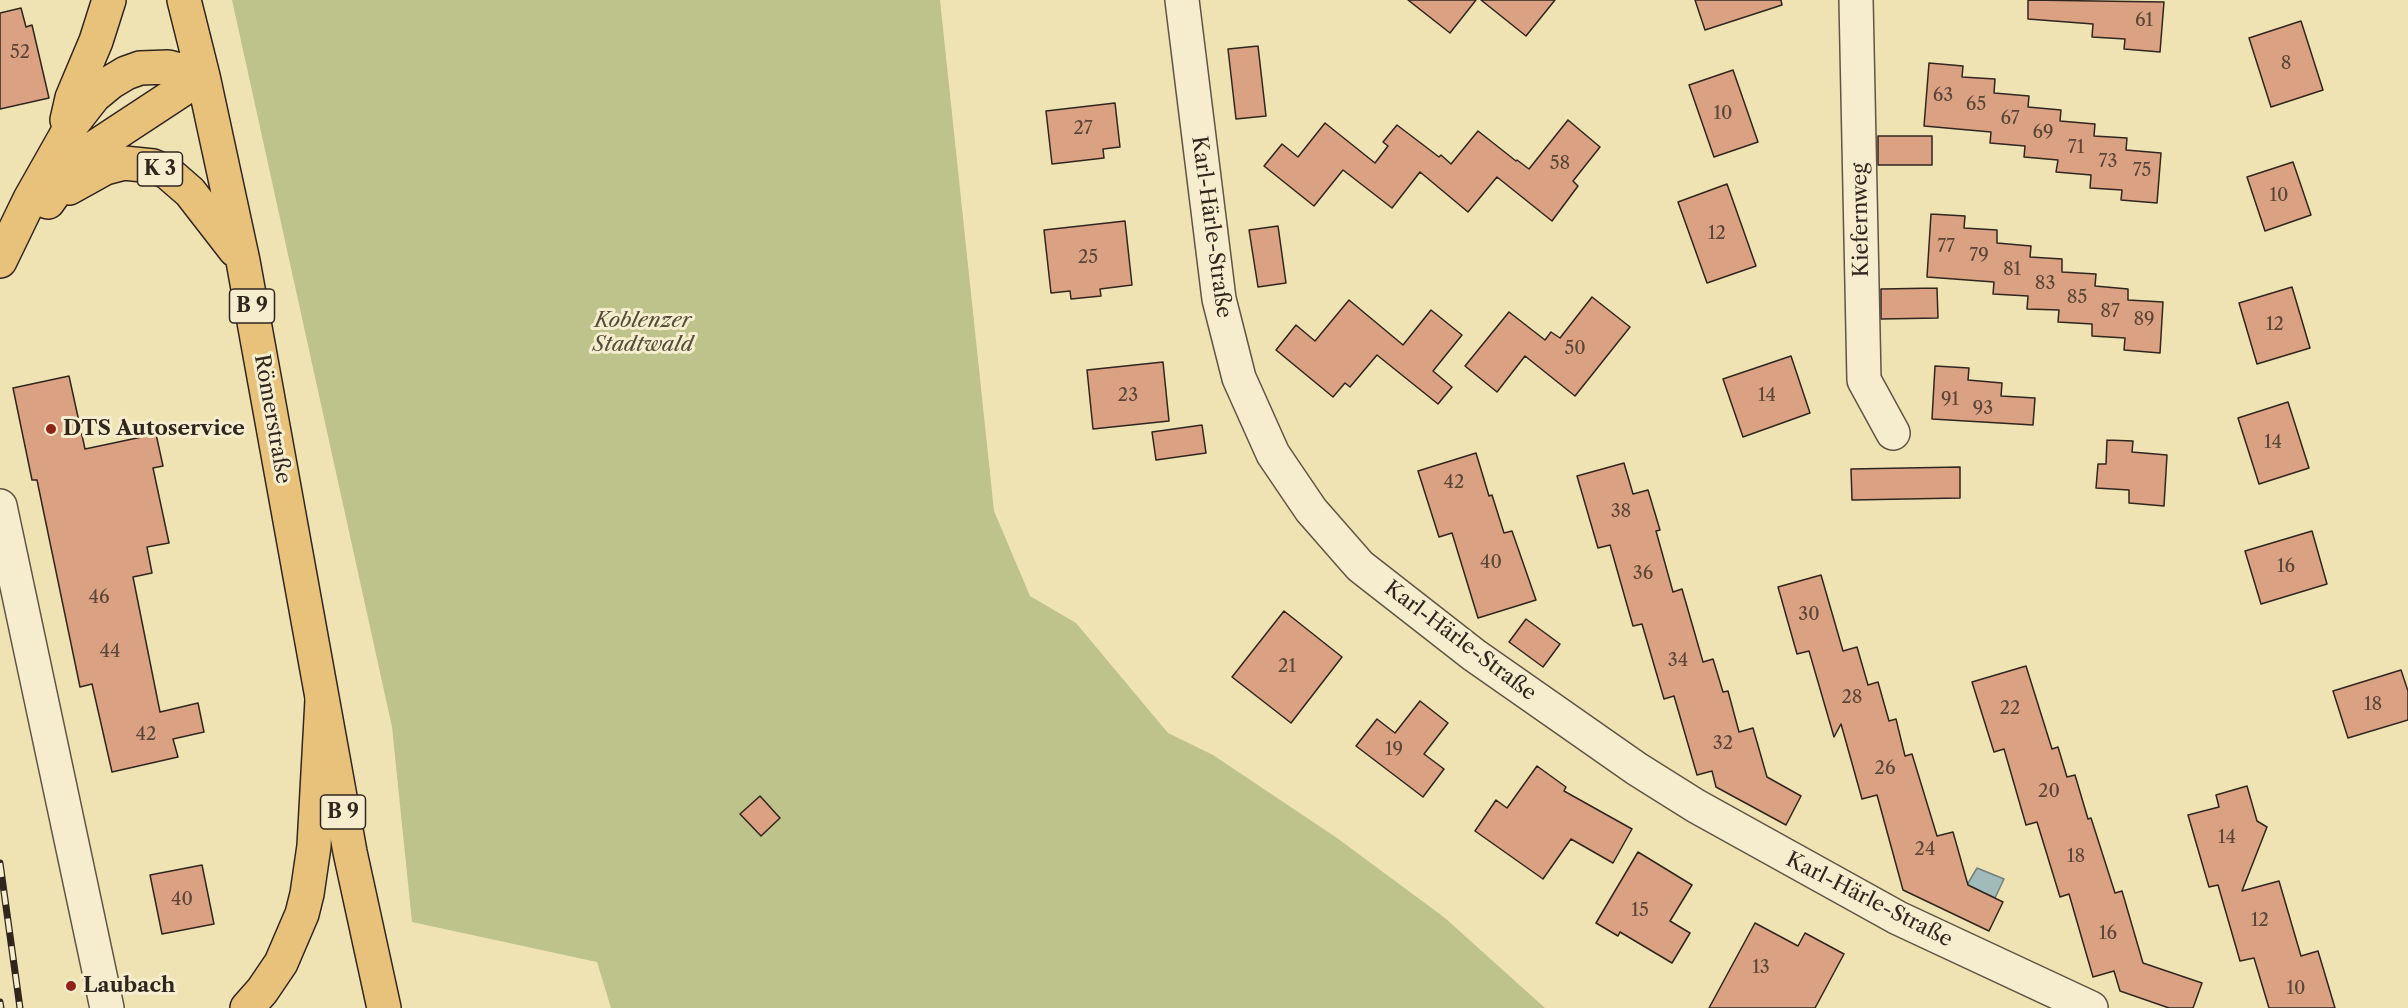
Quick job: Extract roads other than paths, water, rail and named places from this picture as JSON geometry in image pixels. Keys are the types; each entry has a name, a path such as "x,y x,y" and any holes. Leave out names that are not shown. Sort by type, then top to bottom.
{"main road":[{"path":"64,139 72,98 96,41 109,0"},
{"name":"Römerstraße","path":"184,0 243,261 322,700"},
{"path":"0,261 30,199 73,123 94,96 126,73 156,66 182,69 203,76"},
{"name":"K 3","path":"0,280 12,264 47,202 65,178 95,147 203,76"},
{"name":"K 3","path":"47,202 105,168 124,164 153,166 167,172 190,192 243,261"},
{"path":"247,1008 281,963 302,914 312,868 322,700"},
{"name":"B 9","path":"322,700 350,852 384,1008"}],"street":[{"name":"Karl-Härle-Straße","path":"1182,0 1218,299 1239,378 1273,454 1311,510 1360,566 1474,654 1637,769 1696,806 1898,918 2091,1008"},
{"name":"Kiefernweg","path":"1856,0 1864,380 1893,433"},
{"path":"0,506 107,1008"}],"water":[{"path":"1977,868 2004,879 1995,898 1967,885"}],"railway":[{"path":"0,863 20,1008"},
{"path":"0,1002 1,1008"}],"place":[{"name":"DTS Autoservice","path":"51,429"},
{"name":"Laubach","path":"71,986"}],"park label":[{"name":"Koblenzer Stadtwald","path":"643,333"}]}
